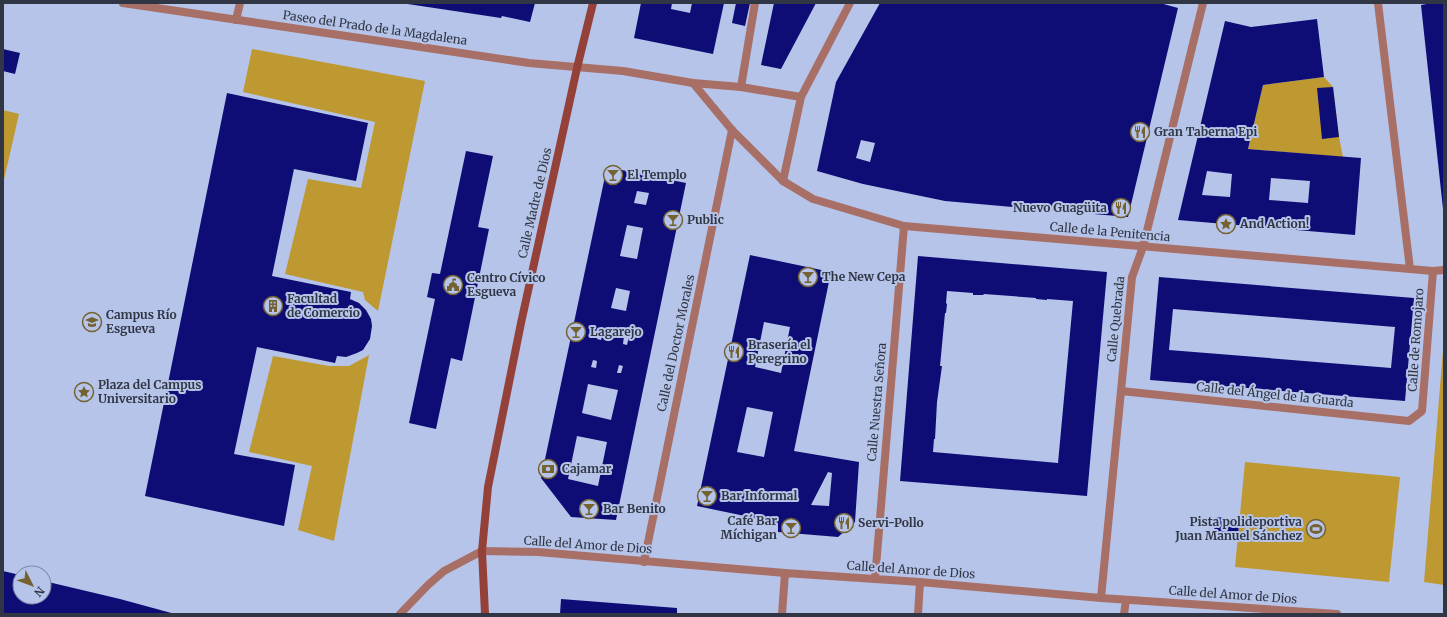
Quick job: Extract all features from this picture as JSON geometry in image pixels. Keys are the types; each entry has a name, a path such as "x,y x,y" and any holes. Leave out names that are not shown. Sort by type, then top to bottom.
{"main road":[{"name":"Calle Madre de Dios","path":"485,614 482,551 491,467 577,68 593,3"}],"street":[{"name":"Paseo del Prado de la Magdalena","path":"123,3 523,62 623,71 692,83 741,87 801,97"},
{"path":"236,20 240,3"},
{"path":"741,87 755,3"},
{"path":"783,181 801,97 850,3"},
{"name":"Calle Quebrada","path":"1101,598 1132,277 1143,247 1203,3"},
{"path":"1378,3 1410,269"},
{"name":"Calle de la Penitencia","path":"692,83 732,130 783,181 812,199 904,226 1433,271 1444,270"},
{"name":"Calle del Doctor Morales","path":"644,562 732,130"},
{"name":"Calle Nuestra Señora","path":"875,579 904,226"},
{"name":"Calle de Romojaro","path":"1422,411 1433,271"},
{"name":"Calle del Ángel de la Guarda","path":"1121,391 1409,421 1422,411"},
{"path":"400,614 444,571 482,551"},
{"name":"Calle del Amor de Dios","path":"482,551 538,552 644,562 920,582 1126,600 1337,614"},
{"path":"782,614 785,573"},
{"path":"918,614 920,582"},
{"path":"1124,614 1126,600"}],"shaded area":[{"path":"252,49 425,81 378,311 365,300 363,292 285,274 308,179 361,188 375,122 243,92"},
{"path":"1324,77 1333,87 1343,157 1248,149 1263,85"},
{"path":"3,110 19,114 3,184"},
{"path":"1444,338 1444,585 1424,582"},
{"path":"369,355 334,541 298,530 312,466 249,452 273,356 329,366 349,366"},
{"name":"Pista polideportiva Juan Manuel Sánchez","path":"1245,462 1400,477 1389,582 1235,567"}],"building":[{"path":"401,3 535,3 530,22 502,16 501,18"},
{"path":"641,3 672,3 671,9 690,13 692,3 724,3 713,54 634,38"},
{"path":"736,3 750,3 745,26 732,23"},
{"path":"774,3 816,3 781,69 761,65"},
{"path":"880,3 1160,3 1178,8 1128,217 945,201 863,184 817,171 836,82","holes":["861,140 875,143 870,162 856,158"]},
{"path":"1444,3 1444,209 1421,5"},
{"path":"1317,19 1324,77 1263,85 1248,149 1361,158 1355,235 1178,220 1225,21 1251,27","holes":["1207,171 1232,174 1230,197 1202,195","1271,178 1310,181 1308,203 1269,200"]},
{"path":"3,49 20,53 15,74 3,71"},
{"path":"1333,87 1339,137 1322,139 1317,88"},
{"name":"Facultad de Comercio","path":"227,93 368,123 356,181 294,169 272,276 351,292 350,299 359,303 366,310 371,319 372,326 370,339 363,350 346,357 337,356 335,363 257,347 234,454 295,465 284,526 145,496"},
{"name":"Centro Cívico Esgueva","path":"466,151 493,156 478,227 489,229 462,361 451,358 436,429 409,423 435,299 427,297 432,273 440,274"},
{"path":"607,167 686,183 616,520 571,517 541,478","holes":["637,191 649,193 646,205 634,203","627,225 643,228 637,259 620,256","616,288 630,291 626,311 611,308","599,331 603,332 601,340 597,339","624,336 629,337 627,345 623,344","593,360 597,361 596,368 591,367","619,365 623,366 621,373 617,373","588,384 618,390 611,420 582,413","577,436 607,442 598,486 568,479"]},
{"path":"750,255 831,272 794,451 859,462 855,522 838,537 778,532 778,523 697,506","holes":["764,322 790,327 781,373 755,367","747,407 773,412 764,457 737,452","828,472 832,473 829,506 811,505"]},
{"path":"918,256 1107,272 1087,496 900,481","holes":["947,291 973,293 973,295 984,294 1073,301 1058,463 933,452 937,402 942,366 940,366 947,304"]},
{"path":"1159,277 1414,298 1405,401 1150,380","holes":["1173,309 1395,327 1391,368 1169,350"]},
{"path":"1215,517 1239,519 1238,539 1214,537"},
{"path":"3,571 12,573 12,605 52,605 52,583 175,614 3,614"},
{"path":"561,599 677,608 677,614 560,614"}],"place":[{"name":"Gran Taberna Epi","path":"1140,132"},
{"name":"El Templo","path":"613,175"},
{"name":"Nuevo Guagüita","path":"1121,208"},
{"name":"Public","path":"673,220"},
{"name":"And Action!","path":"1226,224"},
{"name":"The New Cepa","path":"808,277"},
{"name":"Centro Cívico Esgueva","path":"453,285"},
{"name":"Facultad de Comercio","path":"273,306"},
{"name":"Campus Río Esgueva","path":"92,322"},
{"name":"Lagarejo","path":"576,332"},
{"name":"Brasería el Peregrino","path":"734,352"},
{"name":"Plaza del Campus Universitario","path":"84,392"},
{"name":"Cajamar","path":"548,469"},
{"name":"Bar Informal","path":"707,496"},
{"name":"Bar Benito","path":"589,509"},
{"name":"Servi-Pollo","path":"844,523"},
{"name":"Café Bar Míchigan","path":"791,528"},
{"name":"Pista polideportiva Juan Manuel Sánchez","path":"1316,529"}]}
